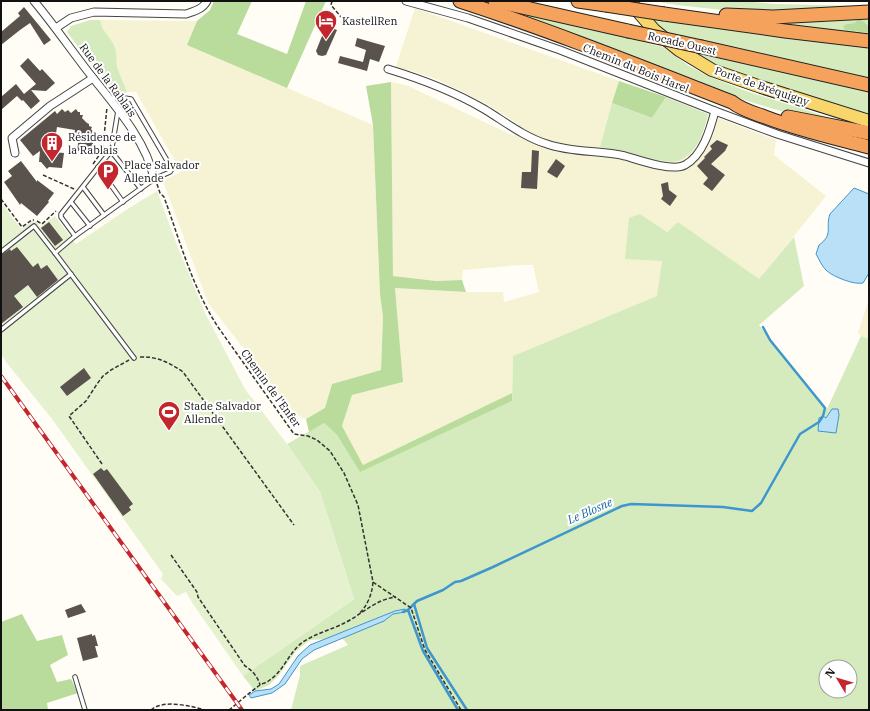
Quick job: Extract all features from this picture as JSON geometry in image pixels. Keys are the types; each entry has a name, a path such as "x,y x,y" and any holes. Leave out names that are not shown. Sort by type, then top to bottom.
{"highway":[{"path":"460,1 581,44 732,102 812,123 869,133"},
{"name":"Rocade Ouest","path":"495,1 869,85"},
{"path":"578,1 786,32 869,41"},
{"path":"697,19 706,14 773,17 869,12"},
{"path":"732,102 739,107 774,121 809,132 869,147"}],"main road":[{"name":"Porte de Bréquigny","path":"630,1 654,30 679,50 698,62 728,76 869,120"}],"street":[{"name":"Rue de la Rablais","path":"34,1 118,110 152,166 154,179"},
{"path":"56,28 72,18 94,12 186,14 198,10 206,4 207,1"},
{"name":"Chemin du Bois Harel","path":"406,1 468,18 560,50 777,134 869,163"},
{"path":"388,69 423,80 448,91 483,108 531,137 547,144 565,149 603,152 671,167 683,166 692,160 700,150 709,131 715,111"},
{"path":"15,153 12,138 50,106 93,78"}],"lane":[{"path":"55,252 154,179 170,172 172,169 131,99 118,97 109,98"},
{"path":"75,236 61,217 61,214 110,151 118,110"},
{"path":"110,151 142,189"},
{"path":"98,168 123,202"},
{"path":"83,186 104,215"},
{"path":"71,202 90,226"},
{"path":"1,252 34,226 134,358"},
{"path":"1,330 71,274"},
{"path":"75,677 85,710"}],"path":[{"path":"332,1 330,5 341,17"},
{"path":"91,166 100,154 103,147 109,98"},
{"path":"43,175 74,189"},
{"name":"Chemin de l'Enfer","path":"154,179 160,192 164,196 183,254 206,309 234,352 294,434 308,436 317,440 330,452 344,473 358,505 373,582 372,590 366,606 360,613"},
{"path":"1,199 22,227 32,220 36,220 42,224 60,206"},
{"path":"102,464 69,416 86,401 103,376 111,370 134,358 149,357 162,360 183,372 294,525"},
{"path":"171,555 197,592 198,598 260,685"},
{"path":"373,582 412,608 425,650 461,710"},
{"path":"229,710 260,685 274,676 293,651 303,642 349,620 386,598 396,597"},
{"path":"151,710 154,707 168,704 191,706 205,710"}],"shaded area":[{"path":"415,8 619,81 600,147 659,160 677,162 705,131 708,114 776,140 774,155 826,196 759,280 678,222 667,232 640,214 662,261 658,296 513,356 512,393 363,465 342,426 352,395 403,382 395,288 466,292 503,292 504,302 539,292 533,265 463,270 462,280 436,281 393,276 391,82 406,85 514,136 518,124 487,104 436,79 412,71 395,69"},
{"path":"100,20 197,21 188,45 373,125 380,294 383,317 381,370 332,384 325,409 306,419 295,414 208,303 163,181 181,172 136,92 127,92 117,67 116,51 113,43 103,29"},
{"path":"869,298 869,339 858,333"}],"green space":[{"path":"214,1 252,1 237,34 287,54 306,1 326,1 287,88 187,45 197,21 210,10"},
{"path":"653,1 740,1 775,4 869,5 869,10 741,12"},
{"path":"504,9 635,39 663,47 689,66 713,78 746,91 837,120 784,112 750,102 700,84 700,81 694,79 693,81"},
{"path":"869,14 869,26 866,23 847,24 845,30 869,33 869,35 778,24 778,21"},
{"path":"649,18 869,46 869,78 663,32"},
{"path":"859,18 869,26 869,33 845,30 843,26 855,23"},
{"path":"90,20 100,20 103,29 113,43 116,51 117,67 127,92 116,97 67,32 71,26"},
{"path":"690,52 869,91 869,114 727,71"},
{"path":"619,81 666,97 652,118 612,103"},
{"path":"391,82 393,276 436,281 462,280 466,292 395,288 403,382 352,395 342,426 363,465 512,393 512,401 360,472 337,435 324,423 309,432 306,419 325,408 332,384 381,370 383,317 380,294 373,125 366,86"},
{"path":"666,97 708,114 699,142 685,158 672,162 663,161 600,147 612,103 652,118"},
{"name":"Stade Salvador Allende","path":"157,191 205,313 245,389 287,444 320,492 354,599 243,676 186,592 177,596 161,579 163,574 52,419 1,354 1,202 21,229 33,221 37,222 40,227 55,216 76,244"},
{"path":"640,214 667,232 678,222 759,279 794,237 804,286 759,325 827,409 861,336 869,339 869,710 291,710 300,675 300,666 348,645 342,638 310,640 296,651 279,675 269,685 255,691 243,676 354,599 320,492 287,444 324,423 337,435 360,471 512,401 513,356 657,296 662,261 625,259 629,218"},
{"path":"22,614 37,641 62,635 68,655 50,665 57,682 71,679 78,693 47,703 48,710 1,710 1,622"}],"water":[{"path":"854,188 869,194 869,273 863,283 855,283 844,280 830,273 824,267 816,254 819,245 824,241 828,234 830,214"},
{"path":"832,409 838,409 839,415 836,433 818,431 819,418 823,416 826,418"},
{"path":"405,609 405,612 393,614 384,621 314,650 302,659 285,684 272,693 251,698 249,695 255,691 271,689 279,684 298,656 310,645 395,611"}],"building":[{"path":"24,7 51,40 44,45 30,23 1,45 1,32 20,16 18,13"},
{"name":"KastellRen","path":"326,26 337,30 326,55 322,56 318,55 316,51"},
{"path":"357,38 385,46 379,62 370,59 367,71 338,63 340,56 363,62 366,50 355,46"},
{"path":"28,58 40,71 42,69 55,83 46,91 31,90 40,101 31,109 17,96 1,110 1,97 16,84 24,94 36,84 20,66"},
{"name":"Résidence de la Rablais","path":"62,109 65,112 68,110 71,113 76,109 80,112 80,115 83,115 82,118 89,124 89,126 92,127 91,129 94,136 92,150 81,149 77,152 79,135 74,135 75,130 57,127 53,152 64,153 62,168 49,167 47,169 41,162 39,162 40,151 33,156 20,140 55,111 57,114"},
{"path":"717,140 728,145 725,151 711,164 725,175 712,191 703,184 708,178 697,166 712,149 710,146"},
{"path":"532,150 539,151 537,189 521,188 522,172 531,172"},
{"path":"556,159 565,166 557,178 547,172"},
{"path":"21,161 37,182 37,180 54,193 48,201 49,202 37,216 21,203 20,205 4,182 12,176 8,171"},
{"path":"668,182 669,190 677,196 670,206 661,199 663,196 661,184"},
{"path":"49,222 63,240 55,246 41,228"},
{"path":"17,247 33,267 38,263 41,269 47,265 58,280 37,297 28,285 14,296 23,307 1,324 1,255 10,249 11,251"},
{"path":"84,368 91,378 67,396 60,387"},
{"path":"101,468 104,471 107,469 133,504 129,507 131,510 123,516 93,474"},
{"path":"81,604 86,612 68,618 65,610"},
{"path":"92,634 92,636 95,635 98,646 95,646 98,657 83,661 77,638"}],"waterway":[{"name":"Le Blosne","path":"403,612 408,610 417,601 443,590 455,582 461,581 493,567 622,506 631,504 723,507 752,511 761,503 800,434 819,422 823,416 825,408 770,340 763,327"},
{"path":"414,604 427,648 467,710"},
{"path":"408,610 423,651 458,710"}],"railway":[{"path":"1,376 242,710"}],"place":[{"name":"KastellRen","path":"326,40"},
{"name":"Résidence de la Rablais","path":"52,162"},
{"name":"Place Salvador Allende","path":"108,190"},
{"name":"Stade Salvador Allende","path":"169,432"}]}
